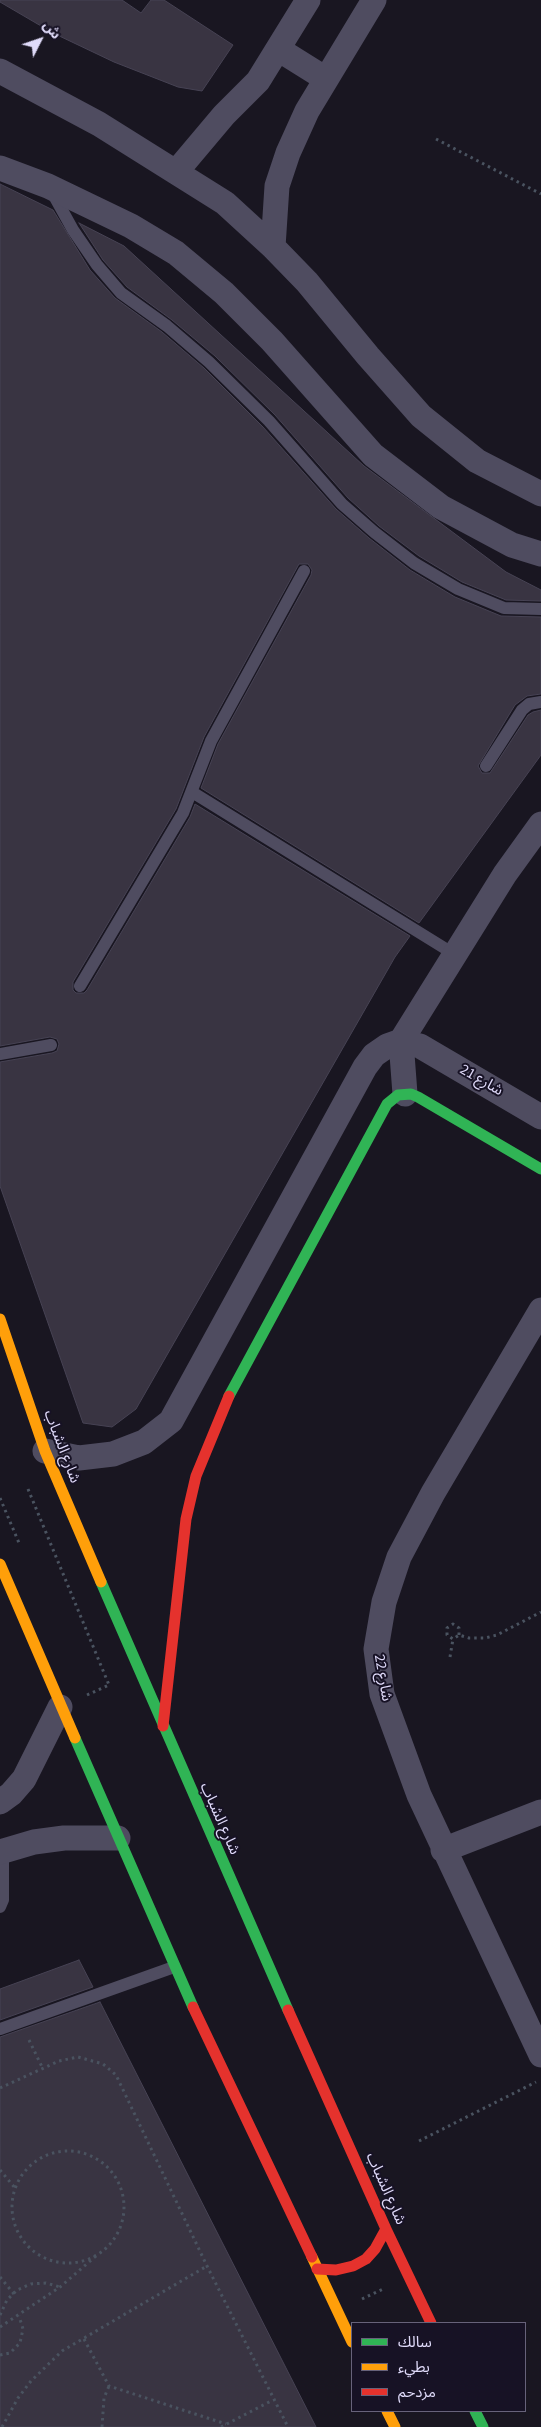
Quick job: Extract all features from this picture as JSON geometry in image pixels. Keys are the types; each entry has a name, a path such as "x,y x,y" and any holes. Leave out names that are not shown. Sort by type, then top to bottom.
{"street":[{"path":"176,172 224,116 258,81 308,0"},
{"path":"273,247 277,186 299,127 374,0"},
{"path":"278,49 326,79"},
{"path":"0,72 99,124 224,204 273,247 307,282 421,416 477,460 541,494"},
{"path":"0,168 48,186 131,226 176,253 224,293 272,341 373,455 441,507 512,544 541,554"},
{"path":"414,1097 411,1044 454,954 505,874 541,824"},
{"path":"45,1451 79,1458 113,1454 144,1442 170,1421 365,1067 374,1055 386,1046 411,1044"},
{"name":"شارع 21","path":"411,1044 541,1117"},
{"path":"163,1728 186,1519 196,1476 222,1409 387,1104 398,1095 414,1097 541,1169"},
{"name":"شارع 22","path":"541,1310 416,1522 399,1556 384,1602 376,1649 382,1694 419,1795 443,1850 541,2055"},
{"name":"شارع الشباب","path":"0,1318 45,1451 163,1728 386,2229 431,2322"},
{"path":"0,1564 174,1967 351,2340"},
{"path":"0,1802 11,1794 24,1779 60,1706"},
{"path":"443,1850 541,1812"},
{"path":"2,1851 34,1842 54,1839 118,1838"},
{"path":"317,2269 336,2270 360,2263 375,2249 386,2229"},
{"path":"388,2412 395,2427"},
{"path":"476,2412 484,2427"}],"lane":[{"path":"48,186 97,265 121,293 167,326 210,362 269,421 342,504 367,526 414,563 458,589 504,608 541,609"},
{"path":"80,986 170,835 192,792 211,741 304,571"},
{"path":"486,766 522,710 528,704 541,702"},
{"path":"192,792 454,954"},
{"path":"0,1054 51,1045"},
{"path":"0,1907 3,1900 2,1851"},
{"path":"0,2028 174,1967"}],"path":[{"path":"436,139 541,194"},
{"path":"26,1483 109,1685"},
{"path":"459,1635 469,1638 497,1635 541,1612"},
{"path":"453,1639 447,1635 447,1628 453,1624 459,1628 459,1635"},
{"path":"450,1657 453,1639 459,1635"},
{"path":"60,1706 140,1672"},
{"path":"20,2020 43,2069"},
{"path":"0,2088 60,2061 87,2058 103,2064 116,2075 207,2266 288,2427"},
{"path":"419,2141 541,2080"},
{"path":"0,2327 60,2287 98,2255 112,2242 122,2225 124,2205 121,2186 111,2170 95,2157 77,2151 57,2152 39,2159 24,2171 15,2188 12,2208 16,2227 26,2244 42,2256 60,2262 80,2262 98,2255"},
{"path":"0,2170 15,2188"},
{"path":"2,2427 18,2398 31,2381 62,2351 207,2266"},
{"path":"338,2312 408,2276"},
{"path":"0,2277 14,2294"},
{"path":"0,2314 7,2300 31,2284 46,2283 60,2287"},
{"path":"0,2355 10,2353 20,2343 23,2329 19,2316"},
{"path":"84,2339 109,2386 226,2424"},
{"path":"102,2427 104,2398 109,2386"},
{"path":"221,2427 273,2400"}],"building":[{"path":"0,0 122,0 141,13 151,0 164,0 233,45 202,91 178,87 114,62 53,33 0,2"},
{"path":"0,184 53,210 90,270 115,298 162,332 204,368 263,427 336,509 369,538 410,570 455,597 501,616 541,617 541,694 527,696 515,705 478,766 482,773 490,773 528,715 541,710 541,755 419,923 201,788 218,744 311,575 312,570 308,564 299,564 204,737 176,809 73,982 73,990 76,993 84,993 87,990 190,817 195,804 410,936 395,957 136,1409 112,1427 83,1423 0,1186 0,1062 52,1053 57,1051 59,1044 57,1039 50,1037 0,1046"},
{"path":"79,223 124,246 364,466 506,572 541,590 541,601 506,600 462,582 419,556 379,526 348,498 275,415 215,356 172,320 127,287 103,260"},
{"path":"79,1960 93,1987 0,2020 0,1989"},
{"path":"100,2002 316,2427 0,2427 0,2037"}],"traffic: fast":[{"path":"229,1396 387,1104 398,1095 411,1094 418,1097 541,1169"},
{"path":"101,1582 288,2010"},
{"path":"75,1738 193,2007"},
{"path":"476,2412 483,2427"}],"traffic: slow":[{"path":"0,1319 45,1451 101,1582"},
{"path":"0,1564 75,1738"},
{"path":"312,2257 351,2340"},
{"path":"388,2412 395,2427"}],"traffic: jam":[{"path":"163,1726 186,1519 196,1476 229,1396"},
{"path":"193,2007 312,2257"},
{"path":"288,2010 386,2229 431,2322"},
{"path":"317,2269 336,2270 353,2266 366,2259 375,2249 386,2229"}]}
